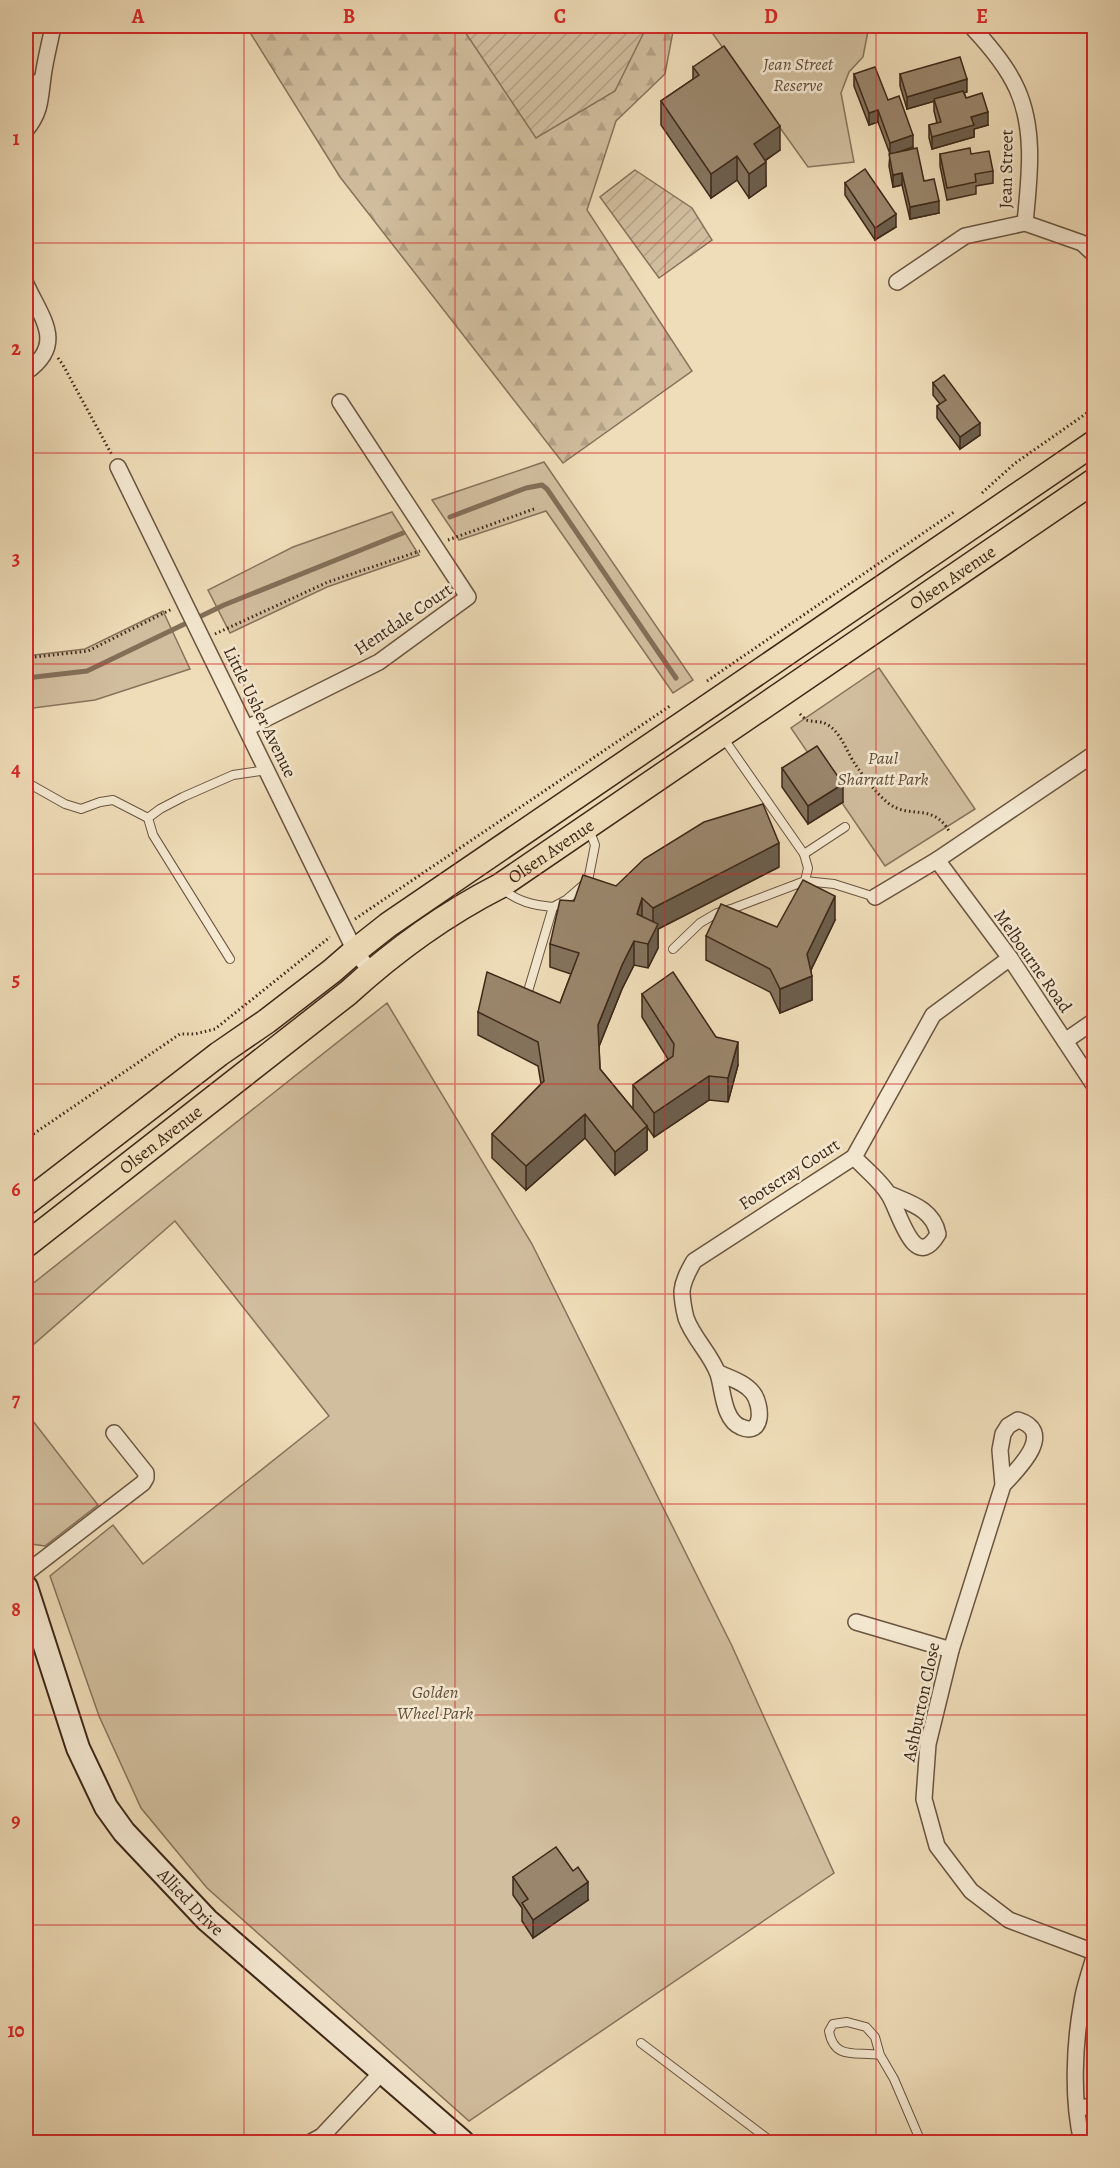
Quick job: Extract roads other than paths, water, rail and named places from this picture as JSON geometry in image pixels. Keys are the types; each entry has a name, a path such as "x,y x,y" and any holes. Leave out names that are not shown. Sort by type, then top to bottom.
{"main road":[{"name":"Olsen Avenue","path":"26,1203 219,1054 267,1021 355,951 514,839 1095,443"},
{"name":"Olsen Avenue","path":"26,1245 348,993 371,972 471,900 500,886 1095,481"}],"street":[{"path":"26,130 41,100 42,78 53,26"},
{"name":"Jean Street","path":"970,26 992,50 1017,89 1028,124 1029,178 1024,223"},
{"path":"26,99 42,78"},
{"path":"897,282 965,236 1024,223 1082,243 1095,254"},
{"path":"26,284 48,333 48,347 39,362 26,372"},
{"name":"Hentdale Court","path":"247,728 379,662 468,597 340,402"},
{"name":"Little Usher Avenue","path":"118,467 355,951 371,972"},
{"path":"875,897 937,860 1095,754"},
{"name":"Melbourne Road","path":"937,860 1010,958 1095,1086"},
{"name":"Footscray Court","path":"717,1372 686,1319 682,1290 687,1273 694,1261 854,1157 933,1015 1010,958"},
{"path":"1065,1041 1095,1021"},
{"path":"854,1157 889,1194"},
{"path":"26,1573 143,1483 146,1473 114,1433"},
{"name":"Ashburton Close","path":"1003,1485 951,1650 928,1744 924,1799 937,1846 971,1891 1009,1920 1095,1952"},
{"name":"Allied Drive","path":"26,1587 78,1748 106,1807 124,1832 207,1920 463,2142"},
{"path":"856,1622 951,1650"},
{"path":"1082,2142 1075,2065 1082,2002 1095,1957"},
{"path":"312,2142 322,2136 382,2072"},
{"path":"1078,2108 1095,2106"}],"lane":[{"path":"722,735 804,854 808,868 805,881"},
{"path":"148,818 183,797 233,775 267,770"},
{"path":"26,782 65,804 81,809 113,800 148,818 153,835 230,959"},
{"path":"500,886 515,899 535,906 553,907 566,900 588,881 595,845 588,826"},
{"path":"804,854 845,827"},
{"path":"673,949 700,923 717,912 734,908 805,881 834,884 875,897"},
{"path":"525,1000 553,907"},
{"path":"880,2055 849,2054 839,2050 831,2040 829,2031 833,2024 847,2022 866,2027 875,2037 880,2055 894,2079 921,2142"},
{"path":"641,2043 772,2142"}],"waterway":[{"path":"450,517 526,488 542,485 547,489 676,678"},
{"path":"26,678 87,671 224,605 403,533"}],"park label":[{"name":"Jean Street Reserve","path":"798,74"},
{"name":"Paul Sharratt Park","path":"883,768"},
{"name":"Golden Wheel Park","path":"435,1702"}]}
